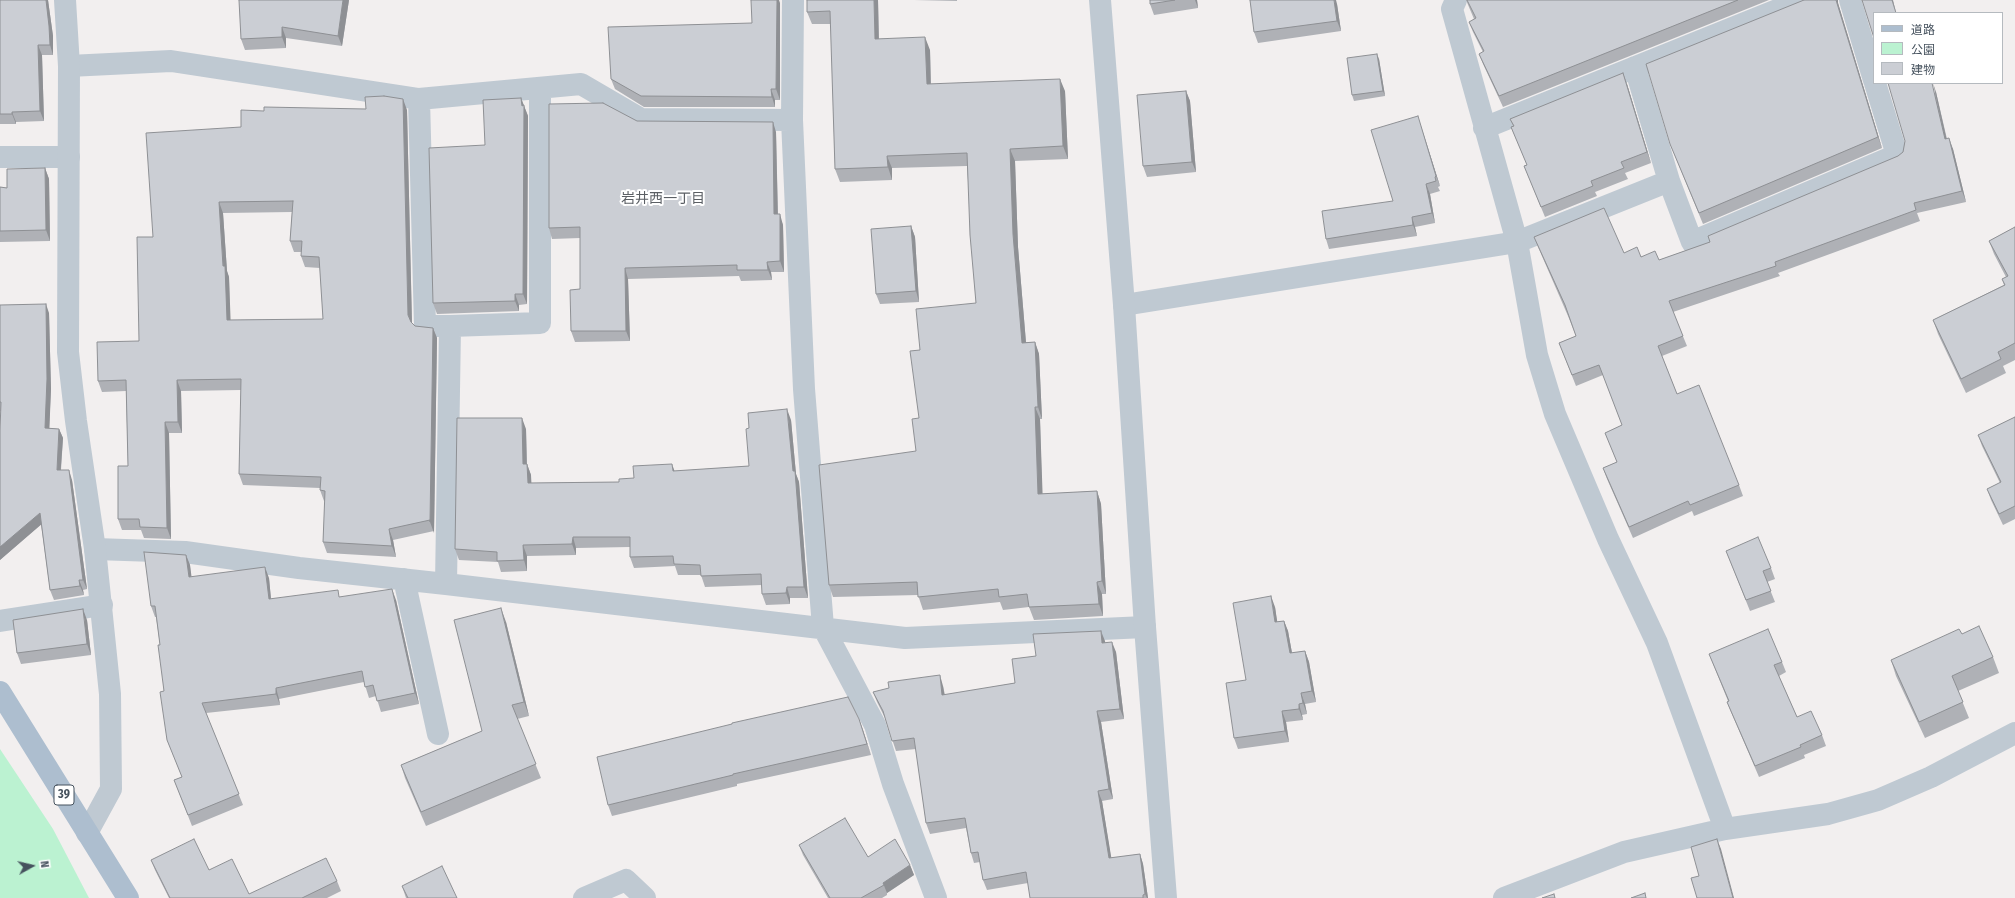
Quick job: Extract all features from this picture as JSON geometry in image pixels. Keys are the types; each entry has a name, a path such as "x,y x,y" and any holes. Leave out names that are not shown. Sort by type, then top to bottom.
{"main road":[{"name":"39","path":"0,692 128,898"}],"street":[{"path":"65,0 69,66 68,352 76,421 102,605 110,694 111,789 87,833"},
{"path":"793,0 792,120 804,389 823,627 874,725 893,784 936,898"},
{"path":"1100,0 1124,305 1145,627 1166,898"},
{"path":"1456,0 1452,9 1516,242 1537,355 1554,414 1608,539 1657,643 1725,829"},
{"path":"1484,128 1802,0"},
{"path":"1850,0 1873,77"},
{"path":"69,66 171,61 419,99 581,84 641,120 792,120"},
{"path":"1635,67 1669,181 1692,242 1897,155 1875,84"},
{"path":"419,99 425,326 540,323 540,88"},
{"path":"0,157 69,156"},
{"path":"1124,305 1516,242 1669,181"},
{"path":"446,584 450,326"},
{"path":"95,549 185,552 299,568 823,627 905,638 1145,627"},
{"path":"404,579 438,734"},
{"path":"0,621 102,605"},
{"path":"1504,898 1624,852 1725,829 1828,814 1878,800 1930,777 2015,733"},
{"path":"584,898 626,880 645,898"}],"green space":[{"path":"0,749 53,829 89,898 0,898"}],"building":[{"path":"0,0 46,0 50,45 38,45 40,111 0,114"},
{"path":"239,0 343,0 338,36 282,27 282,37 241,39"},
{"path":"751,0 777,0 776,89 771,89 772,97 641,96 611,79 608,27 752,23"},
{"path":"807,0 874,0 875,39 925,37 927,84 1060,79 1063,146 1010,149 1013,234 1022,343 1035,342 1038,407 1035,407 1038,494 1097,491 1102,581 1097,582 1099,604 1029,607 1027,594 999,597 998,589 918,597 917,582 829,585 819,465 916,451 912,419 919,418 910,351 920,350 916,309 976,303 970,235 967,153 887,156 888,167 835,169 830,11 807,12"},
{"path":"1150,0 1175,0 1150,4"},
{"path":"1250,0 1334,0 1337,21 1254,32"},
{"path":"1467,0 1738,0 1499,96 1479,54 1484,51 1469,22 1476,18"},
{"path":"1804,0 1836,0 1878,137 1699,213 1670,144 1646,64"},
{"path":"1862,0 1892,0 1896,12 1873,12 1873,35"},
{"path":"1377,54 1383,91 1352,95 1347,58"},
{"path":"1623,73 1647,152 1621,162 1624,168 1591,181 1593,186 1541,207 1524,166 1527,165 1511,127 1514,126 1510,119"},
{"path":"1888,84 1932,84 1945,139 1949,138 1962,191 1914,203 1916,210 1775,262 1776,266 1669,301 1683,336 1658,346 1677,394 1699,385 1739,485 1690,505 1688,501 1629,527 1603,468 1617,462 1605,433 1622,425 1599,365 1572,375 1559,343 1576,336 1565,305 1534,237 1604,208 1624,253 1637,247 1641,257 1655,251 1659,260 1710,242 1708,236 1898,156 1903,152 1905,141"},
{"path":"1186,91 1192,162 1143,166 1137,95"},
{"path":"384,96 403,99 408,315 411,322 415,326 433,328 430,522 430,520 389,529 392,546 323,542 325,491 320,490 321,477 239,474 241,379 177,380 178,422 165,422 167,528 140,527 139,519 118,519 118,466 128,466 126,380 98,381 97,342 139,341 137,237 153,237 146,133 241,127 241,110 264,111 264,107 366,109 365,97","holes":["293,201 290,241 302,241 301,256 319,257 323,319 227,320 225,266 223,266 219,202"]},
{"path":"521,98 522,106 524,105 523,294 515,294 515,301 433,303 429,148 485,145 483,100"},
{"path":"603,103 637,121 773,122 774,214 780,214 780,261 767,262 768,270 737,270 737,265 625,268 626,331 571,331 570,290 580,289 580,227 549,228 549,104"},
{"path":"1418,116 1436,176 1436,181 1426,184 1432,213 1412,217 1413,225 1326,239 1322,211 1393,201 1371,130"},
{"path":"45,168 46,230 0,231 0,187 7,188 7,169"},
{"path":"911,226 916,291 876,294 871,229"},
{"path":"2015,227 2015,343 1998,352 2001,359 1961,379 1933,320 2005,285 2002,279 2008,276 1989,241"},
{"path":"46,304 47,379 45,428 59,429 57,470 69,470 83,580 79,580 80,586 50,590 40,513 0,547 0,305"},
{"path":"787,409 793,471 795,471 804,587 787,587 786,593 762,594 761,574 701,576 700,565 674,564 673,556 630,557 630,537 573,537 572,544 523,545 524,560 497,561 497,552 455,549 457,418 522,418 523,464 527,464 528,483 619,482 619,479 634,478 633,466 672,464 673,471 749,466 746,429 749,428 748,413"},
{"path":"2015,417 2015,506 1999,514 1987,489 2001,482 1978,435"},
{"path":"1758,537 1771,568 1763,571 1771,591 1746,600 1726,551"},
{"path":"144,552 186,555 189,577 265,567 269,599 338,590 339,597 392,589 415,693 377,701 373,685 365,687 362,671 276,688 276,694 202,703 239,794 188,815 174,780 182,777 167,740 160,692 164,691 158,645 160,645 155,606 151,606"},
{"path":"1271,596 1275,622 1284,621 1290,653 1305,651 1312,691 1301,693 1303,703 1299,704 1299,709 1282,711 1285,731 1234,738 1226,683 1246,680 1233,603"},
{"path":"501,608 524,702 512,705 536,764 421,812 401,765 482,731 454,620"},
{"path":"83,609 87,644 17,653 13,620"},
{"path":"1979,626 1993,657 1952,676 1963,702 1919,722 1891,660 1959,629 1962,634"},
{"path":"1768,629 1782,662 1774,665 1797,717 1811,711 1822,735 1800,745 1801,747 1755,766 1727,702 1729,701 1709,654"},
{"path":"1101,631 1102,643 1112,642 1120,709 1097,711 1109,789 1098,791 1109,858 1140,854 1145,894 1143,895 1143,898 1030,898 1026,872 983,880 978,852 971,853 965,818 926,823 914,738 892,741 883,711 873,692 889,688 888,682 940,675 942,695 1015,683 1012,659 1036,656 1033,634"},
{"path":"848,697 859,719 867,744 733,774 608,805 597,757 732,723"},
{"path":"845,818 868,857 895,839 910,865 883,883 884,885 861,898 830,898 799,845"},
{"path":"194,839 209,870 232,859 249,894 326,858 337,881 302,898 170,898 151,860"},
{"path":"1717,839 1733,898 1697,898 1691,878 1699,876 1691,847"},
{"path":"442,866 457,898 408,898 402,886"},
{"path":"1645,893 1646,898 1631,898"},
{"path":"1554,894 1555,898 1542,898"}],"district":[{"name":"岩井西一丁目","path":"663,199"}]}
